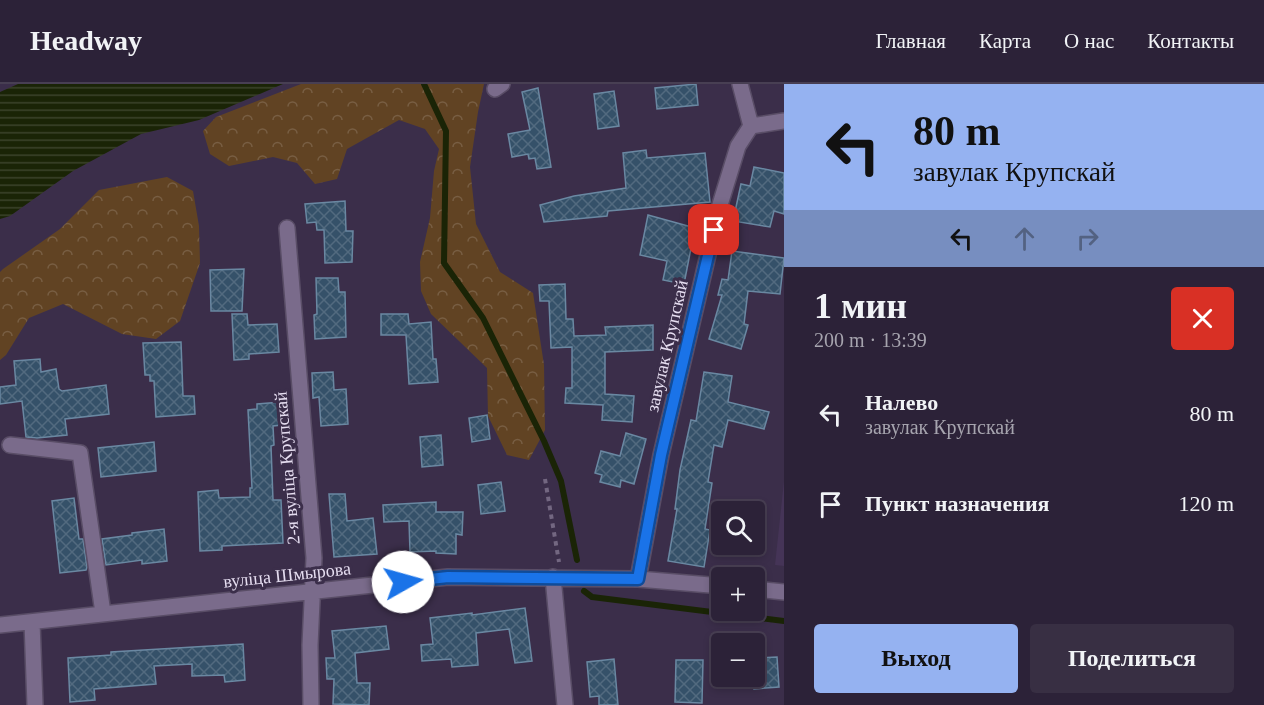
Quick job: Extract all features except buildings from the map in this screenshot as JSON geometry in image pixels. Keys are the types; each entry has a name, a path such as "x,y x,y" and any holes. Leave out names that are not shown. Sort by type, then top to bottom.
{"street":[{"path":"740,84 751,126 784,121"},
{"name":"завулак Крупскай","path":"638,579 661,455 719,208 738,146 751,126"},
{"name":"2-я вуліца Крупскай","path":"287,228 314,558 310,645 311,705"},
{"path":"10,445 80,453 103,614"},
{"path":"556,570 565,705"},
{"name":"вуліца Шмырова","path":"0,625 448,577 556,570 711,585"},
{"path":"765,590 784,592"},
{"path":"32,621 35,705"}],"path":[{"path":"545,479 556,570"}],"shaded area":[{"path":"18,84 283,84 199,120 141,134 73,171 10,216 0,219 0,92"},
{"path":"784,481 784,566 775,565"}],"green space":[{"path":"301,84 484,84 470,167 476,224 500,272 533,293 544,365 545,430 529,460 507,455 488,416 487,368 431,314 421,291 420,262 430,218 434,171 439,149 425,129 399,120 347,149 337,179 315,184 297,163 273,157 229,166 210,154 203,131 216,117"},
{"path":"167,177 193,191 199,226 200,263 180,321 156,339 122,334 63,304 29,318 6,355 0,360 0,272 60,229 99,190"}],"waterway":[{"path":"424,84 446,131 444,263 483,318 544,441 561,481 577,560"},
{"path":"584,591 592,597 784,621"}],"route":[{"path":"403,582 448,577 638,579 661,455 714,230"}]}
